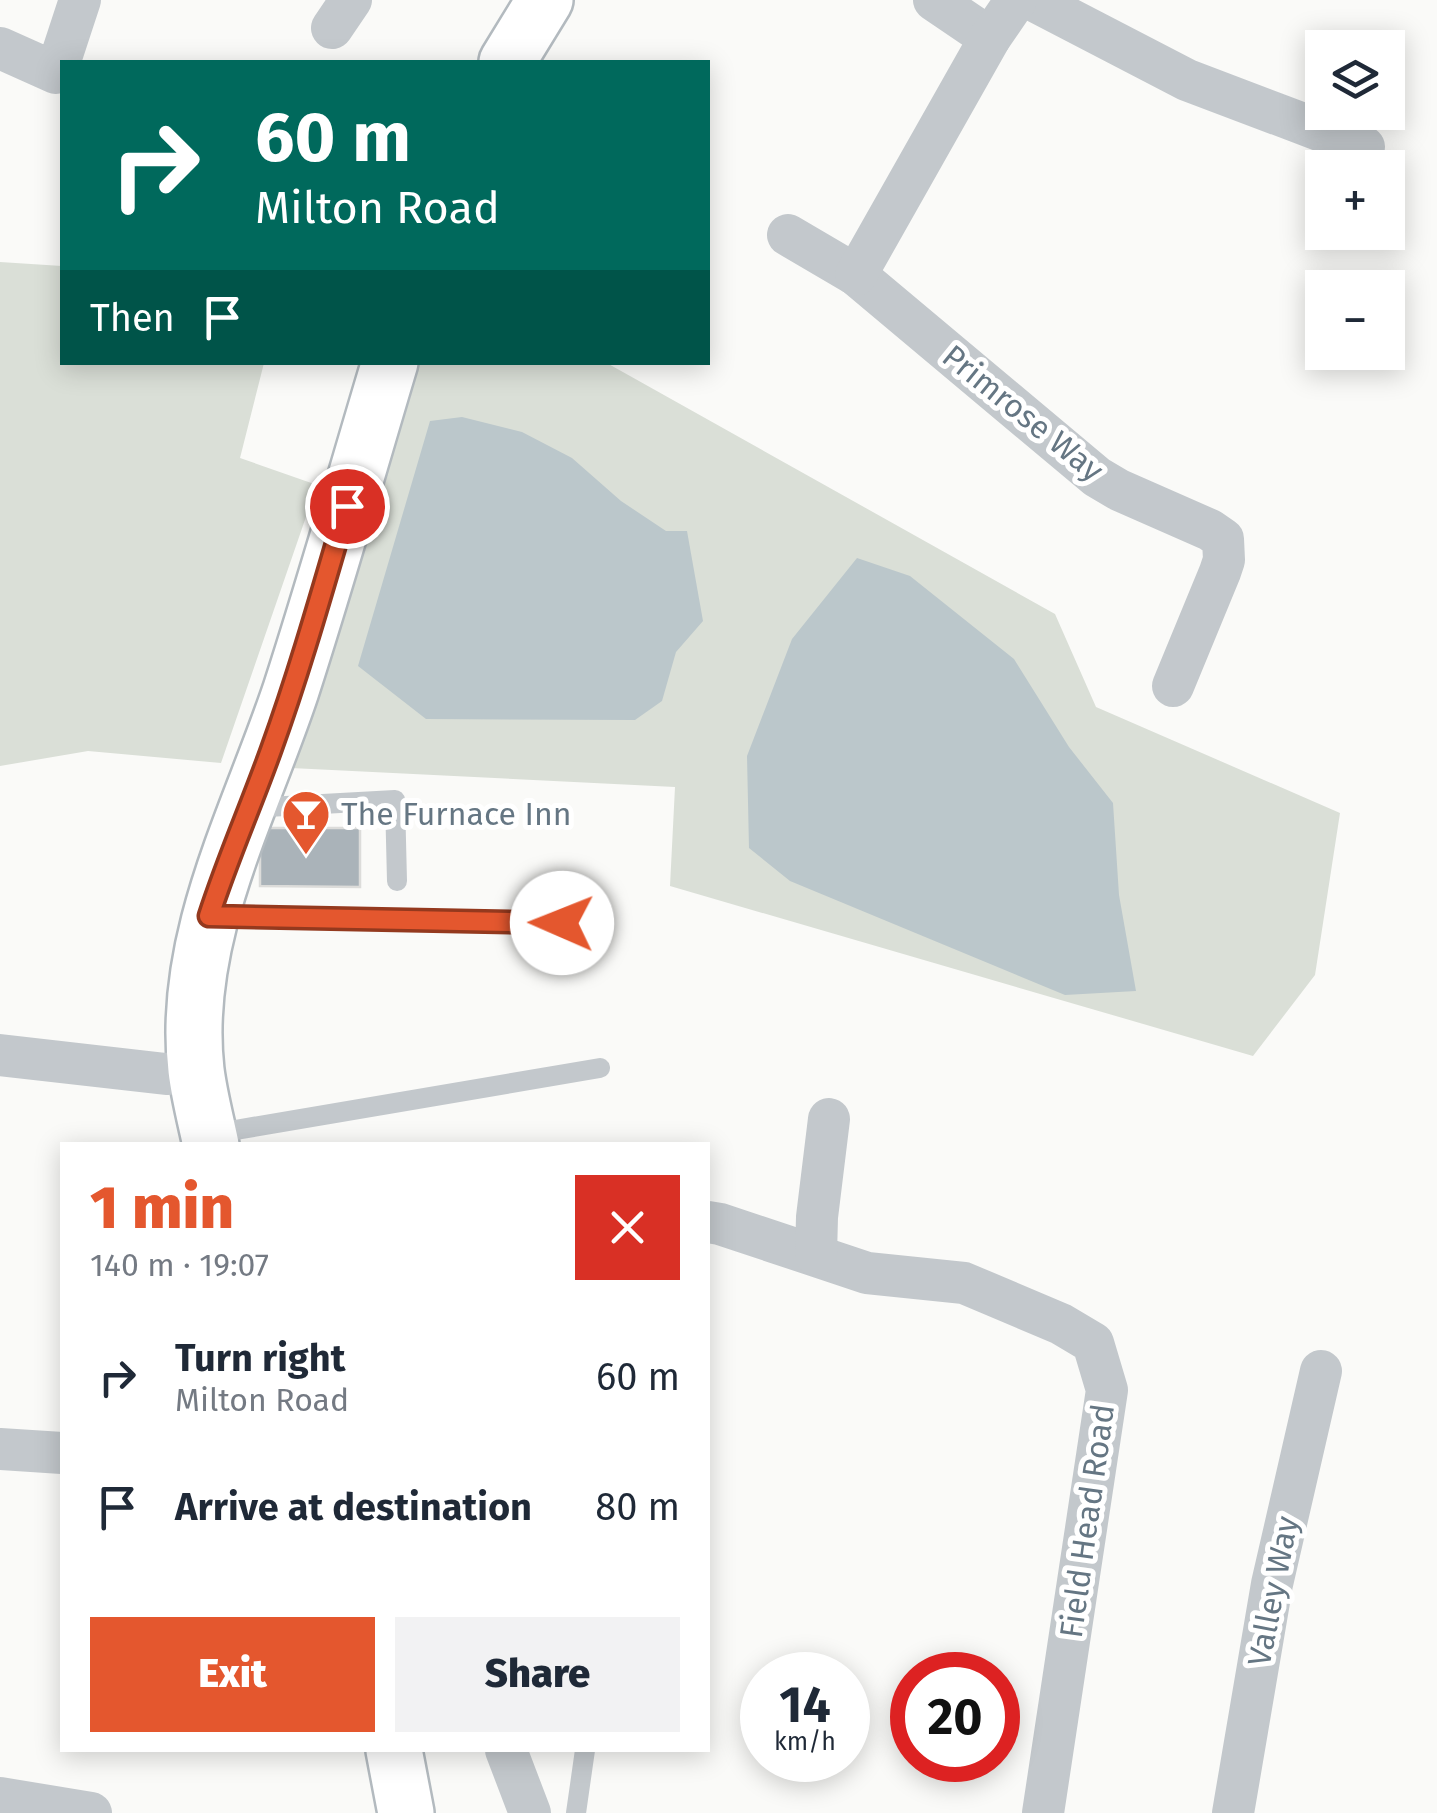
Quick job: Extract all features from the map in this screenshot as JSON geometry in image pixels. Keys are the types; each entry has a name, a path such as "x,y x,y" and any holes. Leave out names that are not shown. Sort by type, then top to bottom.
{"street":[{"path":"0,48 56,72 80,0"},
{"path":"508,60 545,0"},
{"path":"934,0 990,38"},
{"path":"856,275 990,38 1016,0"},
{"path":"1033,0 1186,80 1364,147"},
{"name":"Primrose Way","path":"788,234 856,275 1098,477 1223,539 1220,572 1173,686"},
{"path":"210,1140 196,1071 194,1034 209,916 271,750 316,614 389,365"},
{"path":"0,1056 166,1074 196,1071"},
{"path":"816,1255 829,1119"},
{"name":"Field Head Road","path":"710,1222 867,1272 964,1283 1061,1324 1093,1343 1107,1390 1044,1813"},
{"name":"Valley Way","path":"1233,1813 1272,1584 1321,1372"},
{"path":"0,1448 60,1453"},
{"path":"394,1752 406,1813"},
{"path":"507,1752 530,1813"},
{"path":"0,1798 91,1813"}],"lane":[{"path":"248,808 395,800 397,881"},
{"path":"209,916 562,923"},
{"path":"210,1140 600,1068"},
{"path":"576,1813 585,1752"}],"shaded area":[{"path":"0,262 60,266 60,365 263,365 240,458 317,485 221,763 88,751 0,766"},
{"path":"411,365 610,365 1055,614 1096,707 1340,813 1315,975 1253,1056 670,886 675,787 291,768"},
{"path":"462,417 522,432 572,458 621,501 666,531 687,531 703,621 676,652 662,701 635,720 426,719 358,666 430,421"},
{"path":"857,558 910,576 1014,659 1069,747 1113,803 1119,895 1136,991 1065,995 790,881 749,848 747,756 792,639"}],"building":[{"path":"260,828 360,828 360,887 260,886"}],"place":[{"name":"The Furnace Inn","path":"306,856"}],"route":[{"path":"347,506 271,750 209,916 562,923"}]}
